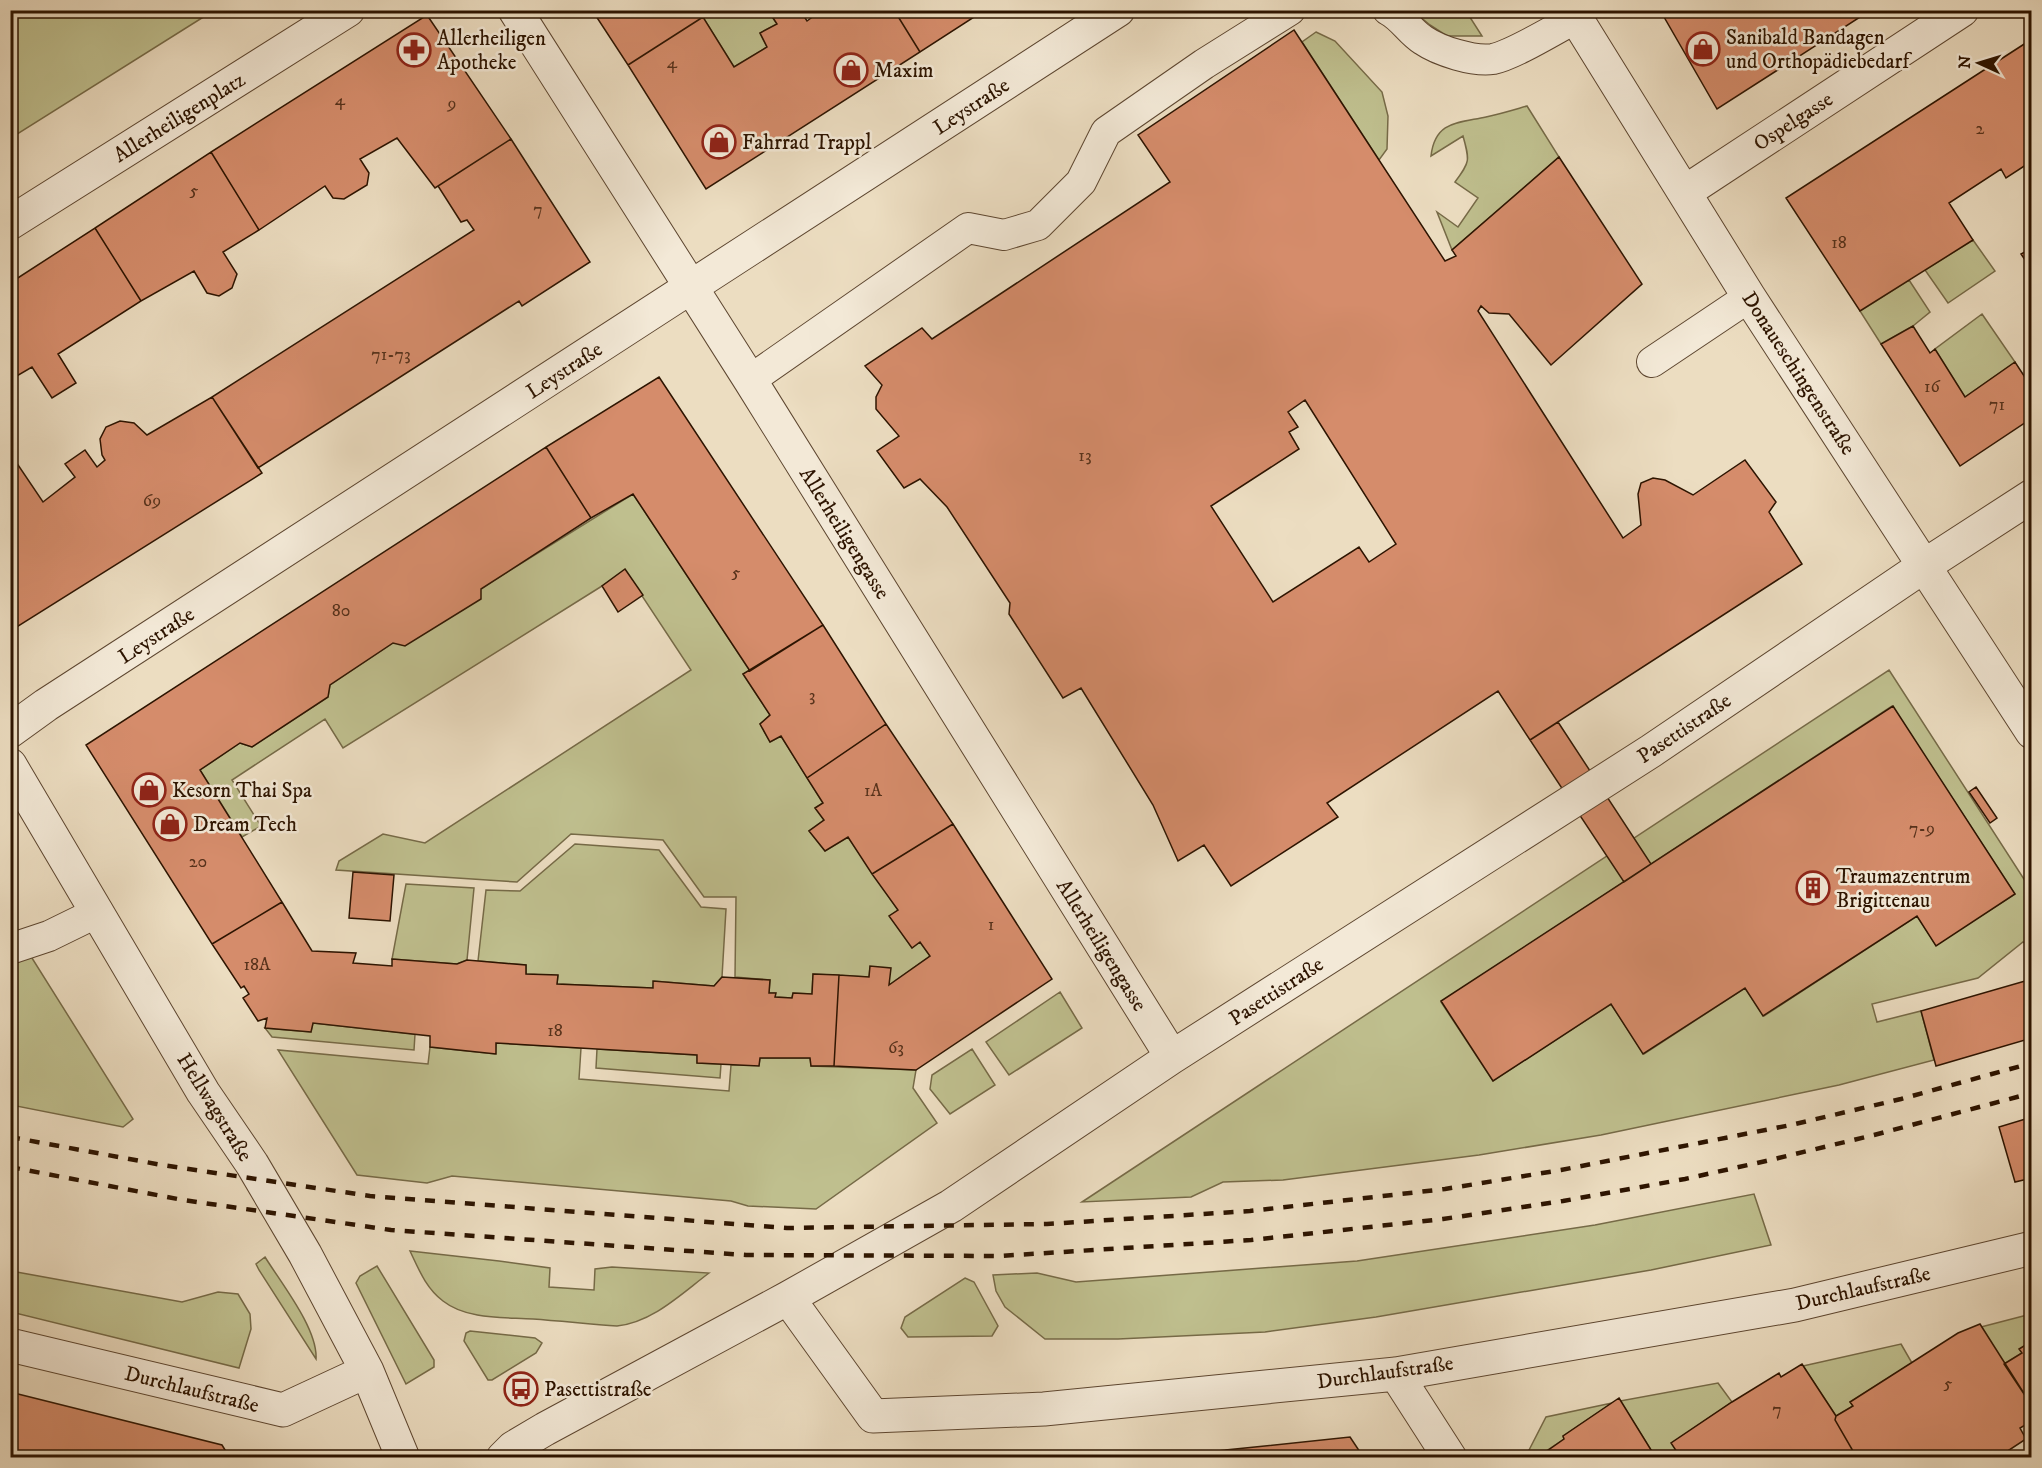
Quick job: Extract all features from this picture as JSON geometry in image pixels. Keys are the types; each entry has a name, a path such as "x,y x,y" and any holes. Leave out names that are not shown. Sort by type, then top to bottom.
{"street":[{"name":"Allerheiligenplatz","path":"10,223 348,10"},
{"name":"Allerheiligengasse","path":"515,10 750,380 1172,1057"},
{"name":"Leystraße","path":"10,731 46,705 1118,10"},
{"name":"Ospelgasse","path":"1685,192 1962,10"},
{"name":"Donaueschingenstraße","path":"1573,14 1749,297 2031,732"},
{"name":"Pasettistraße","path":"503,1458 513,1448 545,1429 788,1298 951,1206 1172,1057 1651,751 2031,496"},
{"name":"Hellwagstraße","path":"10,765 203,1092 252,1164 299,1244 367,1371 404,1458"},
{"name":"Durchlaufstraße","path":"788,1298 873,1416 1044,1409 1396,1374 1795,1305 2031,1248"},
{"name":"Durchlaufstraße","path":"10,1345 283,1410 367,1371"},
{"path":"1396,1374 1450,1458"}],"lane":[{"path":"750,380 968,228 1004,235 1038,225 1081,182 1106,132 1204,64 1290,10"},
{"path":"1388,10 1422,40 1460,56 1492,59 1509,52 1573,14"},
{"path":"1652,362 1749,297"},
{"path":"10,949 49,936 98,912"}],"green space":[{"path":"11,10 213,10 213,11 11,138"},
{"path":"699,11 768,11 777,24 760,33 767,47 734,67"},
{"path":"1413,11 1466,11 1482,36 1447,36"},
{"path":"1316,32 1335,41 1382,92 1388,116 1387,149 1379,160 1302,42"},
{"path":"1527,106 1559,157 1452,250 1437,212 1458,227 1478,198 1455,182 1464,170 1468,156 1463,136 1431,156 1437,136 1457,123"},
{"path":"1973,240 1995,271 1948,303 1925,270"},
{"path":"1909,280 1930,312 1913,326 1881,344 1860,311"},
{"path":"1982,314 2015,362 1965,397 1935,349"},
{"path":"633,494 750,671 743,674 770,715 760,724 770,742 781,736 823,803 815,808 824,820 809,831 825,851 848,837 898,910 890,916 912,948 920,942 930,956 889,985 870,967 869,977 813,974 812,994 793,993 792,998 775,997 775,993 769,993 770,980 735,977 736,897 704,897 663,840 571,834 517,882 336,870 339,861 383,834 425,843 691,670 625,570 343,748 325,719 232,780 261,826 242,837 200,770 240,743 252,747 328,697 330,685 393,643"},
{"path":"1889,670 2031,890 2031,948 2023,942 1978,978 1872,1004 1877,1022 1921,1011 1934,1060 1839,1085 1601,1135 1479,1155 1283,1180 1223,1182 1191,1197 1082,1202","holes":["1892,706 2015,894 1936,945 1917,916 1764,1016 1745,988 1644,1054 1611,1004 1493,1081 1441,1002"]},
{"path":"575,844 659,850 701,907 726,909 722,977 714,986 654,981 653,988 557,984 558,976 526,974 526,965 478,961 486,890 520,891"},
{"path":"406,884 474,888 467,960 457,964 392,959"},
{"path":"10,923 133,1119 123,1127 11,1105"},
{"path":"1060,992 1082,1028 1009,1075 986,1042"},
{"path":"313,1023 415,1034 414,1050 272,1037 265,1028 311,1032"},
{"path":"496,1043 581,1048 579,1079 729,1091 731,1065 759,1065 760,1058 810,1058 811,1066 916,1070 913,1088 937,1123 816,1209 748,1206 731,1201 452,1176 427,1183 357,1175 278,1050 428,1064 430,1047 495,1054"},
{"path":"597,1049 697,1055 697,1063 721,1064 720,1078 596,1068"},
{"path":"972,1049 995,1085 950,1114 930,1089 932,1075"},
{"path":"1754,1194 1771,1245 1651,1270 1376,1317 1265,1332 1118,1339 1045,1339 1005,1307 996,1291 993,1275 1037,1273 1076,1282 1357,1261 1595,1225"},
{"path":"410,1251 550,1268 549,1287 594,1290 595,1269 612,1267 709,1273 655,1313 617,1326 475,1315 463,1312 437,1296 427,1284"},
{"path":"265,1257 305,1320 315,1347 316,1359 256,1264"},
{"path":"377,1266 434,1360 434,1367 406,1384 356,1283 360,1276"},
{"path":"11,1271 182,1302 218,1292 238,1294 250,1314 251,1329 239,1368 11,1312"},
{"path":"965,1278 974,1282 998,1326 992,1336 908,1337 901,1328 905,1317"},
{"path":"2031,1314 2031,1341 2020,1349 2022,1353 2004,1364 1981,1327"},
{"path":"470,1331 535,1338 542,1343 536,1353 492,1380 488,1380 464,1341 466,1333"},
{"path":"1901,1344 1912,1363 1850,1402 1853,1406 1836,1416 1803,1366"},
{"path":"1718,1383 1732,1402 1672,1443 1679,1455 1675,1457 1656,1458 1620,1401"},
{"path":"1612,1403 1563,1436 1564,1439 1537,1457 1528,1457 1527,1454 1546,1417"}],"building":[{"path":"592,10 699,10 703,17 628,65"},
{"path":"768,10 800,10 807,21 822,10 894,10 920,52 706,189 628,65 703,17 734,67 767,47 760,33 777,24"},
{"path":"894,10 985,10 920,52"},
{"path":"1660,10 1871,10 1717,109"},
{"path":"427,15 511,139 435,188 397,138 360,159 369,173 367,185 344,199 333,198 325,186 259,230 211,152"},
{"path":"1294,30 1445,261 1456,256 1452,250 1559,157 1642,284 1551,365 1509,314 1489,313 1481,306 1478,311 1623,538 1641,525 1638,494 1641,483 1653,478 1665,480 1693,495 1745,460 1776,502 1769,512 1802,564 1530,740 1498,691 1327,803 1338,817 1231,886 1204,845 1178,861 1153,805 1081,688 1063,698 1009,614 1010,603 947,507 920,479 904,488 877,451 899,436 876,409 876,397 882,385 865,366 922,328 932,339 1170,182 1138,135","holes":["1305,400 1396,544 1369,562 1359,547 1273,602 1211,506 1299,449 1289,432 1298,427 1288,412"]},
{"path":"2032,39 2032,161 2006,178 2001,169 1949,203 1973,240 1860,311 1786,198"},
{"path":"511,139 590,262 522,306 519,301 258,468 212,397 474,230 467,220 461,222 438,186"},
{"path":"211,152 259,230 223,252 237,274 232,288 219,296 207,293 194,271 141,301 95,228"},
{"path":"95,228 141,301 58,354 76,383 52,398 32,367 10,380 10,283"},
{"path":"2032,248 2032,270 2021,254"},
{"path":"1913,326 1930,353 1935,349 1965,397 2015,362 2032,388 2032,418 1960,466 1881,344"},
{"path":"659,377 823,625 750,671 633,494 591,518 546,447"},
{"path":"212,397 262,473 12,630 10,453 43,502 75,477 65,464 85,450 97,467 105,460 100,439 106,427 120,421 134,423 147,435"},
{"path":"546,447 591,518 481,589 481,599 405,646 393,643 330,685 328,697 252,747 240,743 200,770 282,902 212,944 86,745"},
{"path":"625,569 643,595 618,612 602,586"},
{"path":"823,625 886,724 807,778 781,736 770,742 760,724 770,715 743,674"},
{"name":"Traumazentrum Brigittenau","path":"1893,706 2015,894 1936,946 1917,916 1763,1016 1745,988 1643,1054 1611,1004 1493,1081 1441,1001"},
{"path":"1558,722 1651,864 1624,882 1530,740"},
{"path":"886,724 953,824 872,874 848,837 825,851 809,831 824,820 815,808 823,803 807,778"},
{"path":"1976,787 1997,818 1990,823 1969,792"},
{"path":"953,824 1052,979 916,1070 834,1066 839,975 869,977 870,966 891,968 889,985 930,956 920,942 912,948 889,916 898,910 872,874"},
{"path":"353,872 394,875 390,921 349,918"},
{"path":"282,902 312,951 356,953 353,963 392,966 392,959 457,964 467,960 526,965 526,974 558,975 557,984 653,988 653,981 714,986 722,977 770,980 769,993 776,993 775,997 792,998 793,993 812,994 813,974 839,975 834,1066 811,1066 810,1058 760,1058 759,1066 697,1063 697,1055 496,1043 496,1054 430,1047 430,1036 313,1023 311,1032 265,1028 267,1018 258,1021 243,998 249,994 244,986 241,988 212,944"},
{"path":"2032,979 2032,1038 1936,1066 1921,1011"},
{"path":"2032,1117 2032,1178 2015,1182 1999,1127"},
{"path":"1980,1324 2032,1406 2032,1421 2020,1428 2026,1439 1997,1458 1857,1458 1835,1420 1836,1416 1853,1406 1850,1402 1958,1333"},
{"path":"2032,1341 2032,1406 2004,1364 2022,1353 2019,1349"},
{"path":"1802,1364 1836,1416 1835,1420 1853,1451 1842,1458 1675,1458 1679,1455 1671,1443 1779,1373 1781,1377"},
{"path":"10,1392 222,1445 230,1458 10,1458"},
{"path":"1619,1398 1656,1458 1537,1458 1564,1439 1563,1436"},
{"path":"1350,1437 1364,1458 1227,1458 1226,1450"},
{"path":"1226,1450 1227,1458 1150,1458"}],"railway":[{"path":"10,1137 162,1165 370,1196 787,1228 1047,1224 1250,1211 1445,1189 1561,1170 1791,1125 1901,1099 2032,1063"},
{"path":"10,1167 183,1200 391,1230 746,1255 999,1256 1251,1240 1443,1219 1563,1201 1685,1179 1766,1161 2032,1093"}],"place":[{"name":"Sanibald Bandagen und Orthopädiebedarf","path":"1703,49"},
{"name":"Allerheiligen Apotheke","path":"414,50"},
{"name":"Maxim","path":"851,70"},
{"name":"Fahrrad Trappl","path":"719,142"},
{"name":"Kesorn Thai Spa","path":"149,790"},
{"name":"Dream Tech","path":"170,824"},
{"name":"Traumazentrum Brigittenau","path":"1813,888"},
{"name":"Pasettistraße","path":"521,1389"}]}
